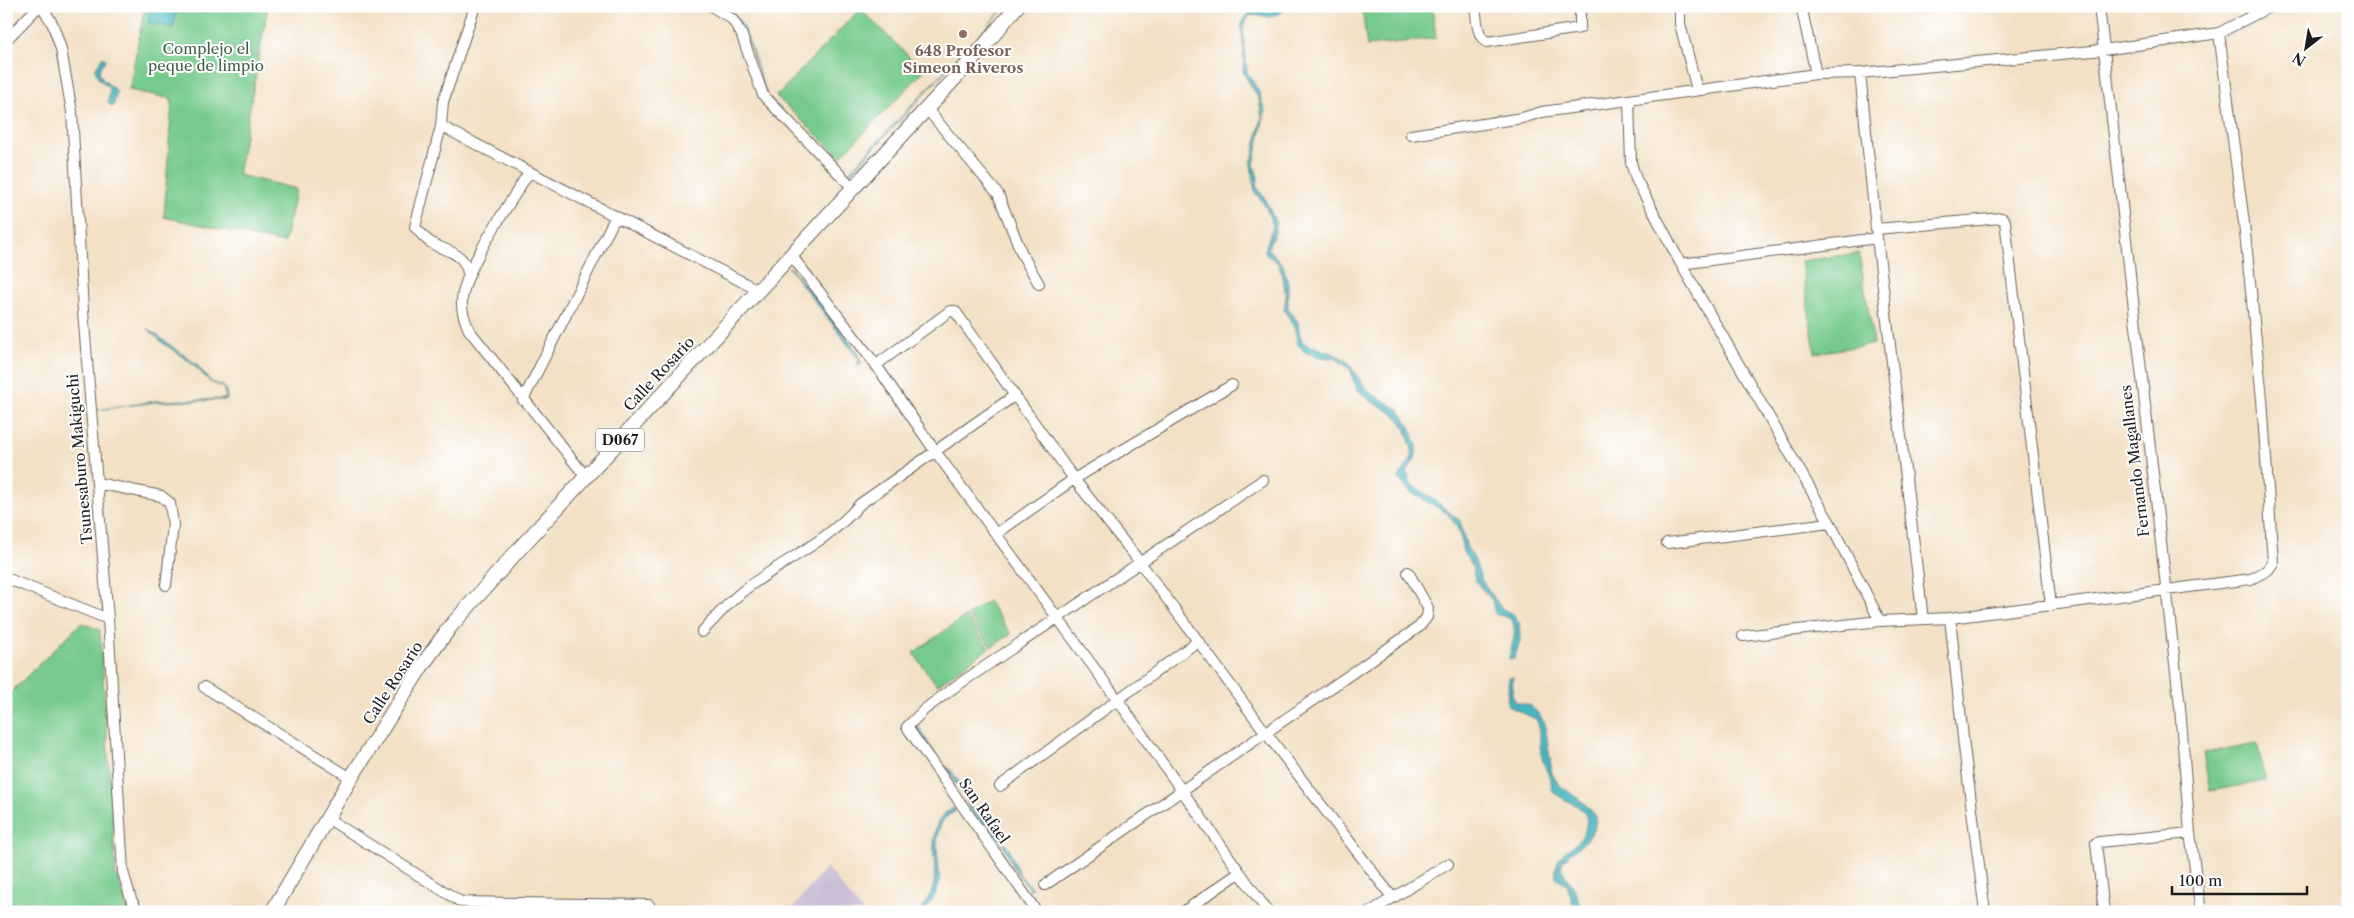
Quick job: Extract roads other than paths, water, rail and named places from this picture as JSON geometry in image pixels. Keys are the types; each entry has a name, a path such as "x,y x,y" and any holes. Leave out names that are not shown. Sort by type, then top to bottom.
{"main road":[{"name":"Calle Rosario","path":"272,912 351,778 402,697 450,627 758,290 980,51 1016,6"}],"street":[{"path":"6,40 40,6"},
{"name":"Tsunesaburo Makiguchi","path":"40,6 53,25 61,49 72,112 83,311 108,619 123,872 131,898 138,912"},
{"path":"468,273 467,265 460,256 429,241 415,227 441,126 443,102 475,6"},
{"path":"711,6 732,19 741,33 763,96 854,188"},
{"path":"1475,6 1480,34 1483,40 1488,42 1580,28 1580,6"},
{"path":"1680,6 1680,24 1697,90"},
{"path":"1801,6 1816,74"},
{"name":"Fernando Magallanes","path":"2099,6 2180,707 2190,833 2201,912"},
{"path":"1411,135 1629,100 1816,74 1860,73 2103,50 2219,33 2249,11 2271,6"},
{"path":"1743,636 1880,621 1950,618 2051,606 2250,579 2268,570 2273,563 2262,399 2244,223 2219,33"},
{"path":"1860,73 1865,101 1866,134 1877,233 1923,619"},
{"path":"1629,100 1631,163 1636,179 1682,264 1830,523 1880,621"},
{"path":"927,109 998,194 1022,254 1038,284"},
{"path":"441,126 475,146 616,216 758,290"},
{"path":"529,172 468,273 462,301 466,323 523,400 586,477"},
{"path":"523,400 616,216"},
{"path":"1682,264 1877,233 2002,218 2005,221 2051,606"},
{"path":"791,255 876,365 935,452 1056,619 1117,699 1268,912"},
{"path":"876,365 953,310 1074,479 1139,561 1266,733 1392,897"},
{"path":"996,534 1074,479 1232,386"},
{"path":"702,632 743,591 825,537 849,517 860,504 1014,396"},
{"path":"1056,619 1139,561 1263,480"},
{"path":"98,483 161,496 170,503 173,525 166,585"},
{"path":"1667,543 1830,523"},
{"path":"1045,885 1420,627 1427,617 1428,608 1408,572"},
{"path":"6,578 108,619"},
{"path":"1950,618 1985,912"},
{"name":"San Rafael","path":"1037,912 907,728 925,710 956,686 1056,619"},
{"path":"1000,786 1117,699 1198,642"},
{"path":"204,687 351,778"},
{"path":"328,818 461,902 474,908 552,908 649,904"},
{"path":"2104,912 2096,844 2190,833"},
{"path":"1372,911 1448,864"},
{"path":"1182,912 1239,873"}],"water":[{"path":"151,6 177,6 173,28 148,23"},
{"path":"723,6 732,12 739,21 745,32 758,69 747,40 736,19"},
{"path":"1006,6 847,177 786,115 846,175"},
{"path":"1288,6 1281,13 1270,17 1251,15 1248,17 1243,28 1247,72 1258,90 1265,111 1254,165 1258,178 1257,187 1266,200 1276,224 1275,233 1268,248 1283,265 1288,283 1288,308 1298,322 1300,337 1305,344 1330,352 1346,360 1369,392 1398,409 1411,428 1417,446 1415,459 1407,472 1411,485 1431,497 1460,521 1467,548 1474,559 1482,581 1502,609 1513,614 1519,622 1520,641 1514,659 1509,659 1514,639 1513,623 1509,618 1495,614 1492,600 1476,582 1472,566 1463,552 1460,533 1453,521 1447,513 1410,492 1399,479 1410,461 1412,453 1404,427 1397,417 1361,393 1355,384 1351,370 1337,359 1319,357 1305,352 1297,344 1295,327 1284,310 1286,297 1283,277 1278,263 1266,254 1265,249 1273,226 1265,205 1255,192 1251,164 1262,117 1259,99 1243,72 1244,51 1241,26 1244,18 1251,11 1268,12"},
{"path":"102,57 106,59 99,71 102,79 117,91 113,107 108,103 110,89 99,79 95,70"},
{"path":"789,268 843,332 860,360"},
{"path":"147,328 196,364 211,382 223,386 226,391 227,400 155,402 97,410 155,401 226,399 223,387 210,382 194,365 163,343"},
{"path":"1513,677 1512,694 1515,701 1530,706 1538,713 1545,724 1552,773 1558,784 1584,803 1596,816 1592,833 1561,865 1562,870 1575,890 1582,912 1576,912 1567,885 1556,877 1556,867 1563,854 1583,835 1587,819 1580,808 1556,794 1552,789 1540,749 1540,731 1536,719 1507,704 1509,678"},
{"path":"917,725 940,762 950,769 967,795 969,804 975,812 1002,838 1009,849 1019,874 1032,888 1030,890 1014,869 1001,841 991,834 969,809 966,798 956,785 949,771 938,761 920,737 915,726"},
{"path":"954,808 955,812 946,817 938,833 938,888 924,912 920,912 934,883 935,831 938,822 944,814"}],"place":[{"name":"648 Profesor Simeon Riveros","path":"963,34"}],"park label":[{"name":"Complejo el peque de limpio","path":"206,58"}]}
